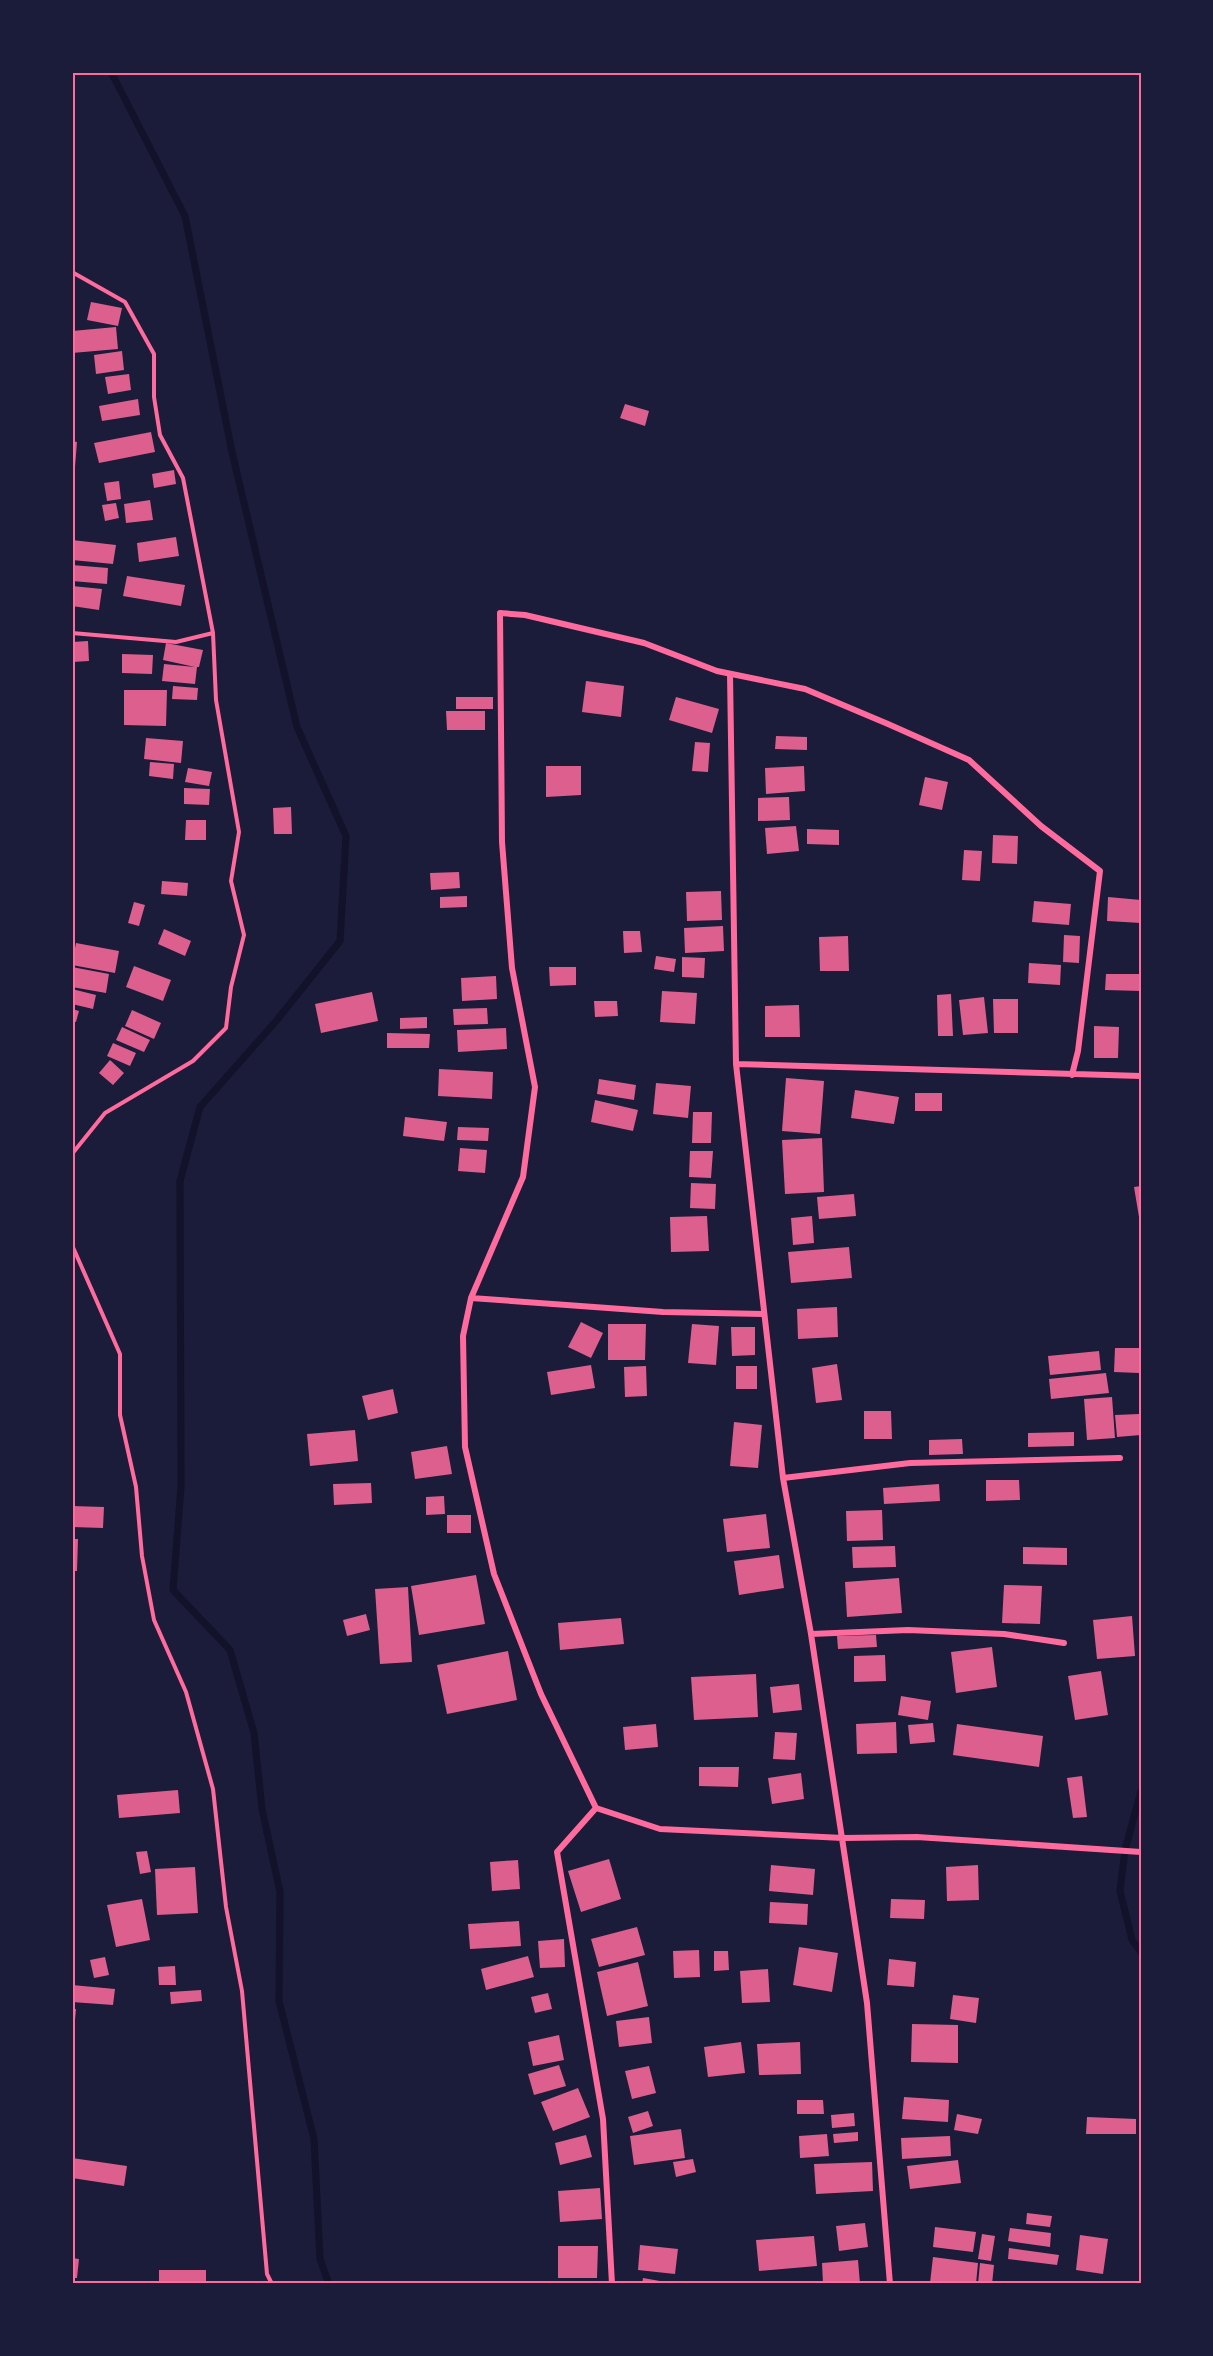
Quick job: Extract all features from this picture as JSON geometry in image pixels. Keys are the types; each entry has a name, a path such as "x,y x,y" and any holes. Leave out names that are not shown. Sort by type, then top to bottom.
{"street":[{"path":"1072,1075 1078,1051 1100,871 1041,826 969,759 805,689 730,674 644,643 525,615 500,613 502,842 512,968 535,1087 523,1178 471,1298 463,1336 465,1447 494,1574 541,1694 596,1808 660,1830 843,1838 917,1837 1141,1852"},
{"path":"730,674 736,1064 783,1478 811,1634 867,2003 890,2284"},
{"path":"736,1064 1141,1076"},
{"path":"471,1298 663,1312 764,1314"},
{"path":"783,1478 910,1463 1120,1458"},
{"path":"811,1634 908,1630 1004,1634 1064,1642"},
{"path":"596,1808 557,1852 603,2119 612,2284"}],"path":[{"path":"72,273 125,302 154,354 154,397 160,435 183,478 213,633 216,700 239,832 231,880 244,935 231,987 226,1028 193,1061 105,1113 72,1154"},
{"path":"72,633 176,642 213,633"},
{"path":"72,1245 120,1354 120,1415 136,1487 142,1556 154,1620 186,1692 213,1789 226,1907 242,1991 267,2274 272,2284"}],"building":[{"path":"91,302 122,308 118,326 87,320"},
{"path":"116,327 118,349 72,353 72,331"},
{"path":"122,351 124,370 96,374 94,355"},
{"path":"129,374 131,390 108,394 105,377"},
{"path":"138,399 140,415 102,421 99,406"},
{"path":"625,404 649,411 645,426 620,418"},
{"path":"151,432 155,452 99,463 94,443"},
{"path":"72,441 77,442 75,467 72,467"},
{"path":"174,470 176,484 154,488 152,474"},
{"path":"119,481 121,499 107,501 104,483"},
{"path":"150,500 153,520 126,523 124,504"},
{"path":"116,503 119,518 105,521 102,505"},
{"path":"176,537 179,556 139,562 137,543"},
{"path":"72,540 116,545 113,564 72,560"},
{"path":"72,565 108,568 107,584 72,581"},
{"path":"127,576 185,585 181,606 123,596"},
{"path":"72,586 102,589 99,610 72,606"},
{"path":"88,641 89,661 72,662 72,642"},
{"path":"166,643 203,650 199,667 197,667 195,684 162,681 164,664 195,667 163,660"},
{"path":"122,654 153,655 152,674 122,673"},
{"path":"586,681 624,686 621,717 582,712"},
{"path":"173,686 198,688 197,700 172,699"},
{"path":"124,690 167,690 166,726 124,725"},
{"path":"456,697 493,697 493,709 456,709"},
{"path":"676,697 719,709 712,733 669,720"},
{"path":"446,711 485,711 485,730 447,730"},
{"path":"776,736 807,737 807,750 775,749"},
{"path":"146,738 183,741 181,763 144,759"},
{"path":"695,742 710,743 708,772 692,771"},
{"path":"150,762 174,764 173,779 149,776"},
{"path":"546,766 581,766 581,795 546,797"},
{"path":"804,766 805,791 766,794 765,768"},
{"path":"188,768 212,772 209,786 185,782"},
{"path":"925,777 948,782 942,810 919,805"},
{"path":"184,788 210,789 209,805 184,804"},
{"path":"789,797 790,820 758,821 758,798"},
{"path":"291,807 292,834 274,834 273,808"},
{"path":"186,820 206,820 206,840 185,840"},
{"path":"796,826 799,851 767,854 765,828"},
{"path":"807,829 839,830 839,845 807,844"},
{"path":"993,835 1018,836 1017,864 992,863"},
{"path":"964,850 982,851 980,881 962,880"},
{"path":"459,872 460,888 431,890 430,873"},
{"path":"162,881 188,883 187,896 161,894"},
{"path":"721,891 722,920 687,921 686,892"},
{"path":"467,896 467,907 440,908 440,897"},
{"path":"1108,897 1141,900 1141,923 1107,921"},
{"path":"1034,901 1071,904 1069,925 1032,922"},
{"path":"134,902 145,905 139,926 128,923"},
{"path":"723,926 724,951 685,953 684,928"},
{"path":"164,929 191,941 185,956 158,944"},
{"path":"623,931 640,931 642,952 624,953"},
{"path":"1064,935 1080,936 1079,963 1063,962"},
{"path":"848,936 849,971 820,971 819,937"},
{"path":"76,943 119,951 115,973 72,965"},
{"path":"656,956 676,959 674,972 654,969"},
{"path":"682,957 705,958 704,978 682,977"},
{"path":"1029,963 1061,965 1060,985 1028,983"},
{"path":"134,966 171,980 163,1001 126,987"},
{"path":"72,967 109,974 106,993 72,987"},
{"path":"549,967 576,967 576,985 550,986"},
{"path":"1106,974 1141,974 1141,991 1105,990"},
{"path":"496,976 497,999 462,1001 461,978"},
{"path":"72,989 96,995 93,1009 72,1004"},
{"path":"662,991 697,993 695,1024 660,1022"},
{"path":"372,992 378,1021 321,1033 315,1004"},
{"path":"951,994 953,1036 938,1036 937,995"},
{"path":"984,997 988,1033 963,1035 959,1000"},
{"path":"993,999 1018,999 1018,1033 994,1033"},
{"path":"594,1001 617,1001 618,1016 595,1017"},
{"path":"799,1005 800,1037 765,1037 765,1006"},
{"path":"487,1008 488,1024 454,1025 453,1009"},
{"path":"72,1009 79,1011 76,1022 72,1021"},
{"path":"132,1010 161,1023 154,1039 125,1026"},
{"path":"427,1017 427,1028 400,1029 400,1018"},
{"path":"1094,1026 1119,1027 1118,1058 1094,1058"},
{"path":"122,1027 150,1040 144,1052 116,1040"},
{"path":"506,1028 507,1049 458,1052 457,1030"},
{"path":"387,1033 430,1034 429,1048 387,1048"},
{"path":"113,1043 136,1053 130,1066 107,1056"},
{"path":"110,1060 124,1073 113,1085 99,1073"},
{"path":"439,1069 493,1072 492,1099 438,1096"},
{"path":"786,1078 824,1081 820,1134 782,1131"},
{"path":"599,1079 636,1085 634,1100 597,1094"},
{"path":"656,1083 691,1086 688,1118 653,1114"},
{"path":"855,1090 899,1097 894,1124 851,1118"},
{"path":"915,1093 942,1093 942,1111 915,1111"},
{"path":"595,1100 638,1110 633,1131 591,1122"},
{"path":"693,1112 712,1112 711,1143 692,1143"},
{"path":"405,1117 447,1122 444,1141 403,1136"},
{"path":"458,1127 489,1128 488,1141 457,1140"},
{"path":"822,1138 824,1192 785,1194 782,1140"},
{"path":"460,1148 487,1150 485,1173 458,1171"},
{"path":"690,1151 713,1151 711,1178 689,1177"},
{"path":"691,1183 716,1184 715,1209 690,1208"},
{"path":"1141,1186 1141,1217 1139,1217 1134,1187"},
{"path":"854,1194 856,1216 819,1219 817,1197"},
{"path":"707,1216 709,1251 671,1252 670,1217"},
{"path":"812,1216 814,1243 793,1245 791,1218"},
{"path":"849,1247 852,1278 791,1283 788,1252"},
{"path":"837,1307 838,1337 798,1339 797,1309"},
{"path":"581,1322 603,1333 591,1358 568,1347"},
{"path":"608,1324 646,1324 645,1360 608,1360"},
{"path":"692,1324 719,1326 716,1365 688,1363"},
{"path":"731,1327 755,1327 755,1355 732,1356"},
{"path":"1115,1348 1139,1348 1139,1373 1114,1372"},
{"path":"1099,1351 1101,1370 1050,1375 1048,1356"},
{"path":"837,1364 842,1400 816,1403 812,1368"},
{"path":"591,1365 595,1388 551,1395 547,1372"},
{"path":"646,1366 647,1396 625,1397 624,1367"},
{"path":"736,1366 757,1366 757,1389 736,1389"},
{"path":"1106,1373 1109,1393 1051,1399 1049,1379"},
{"path":"393,1389 398,1413 368,1420 362,1396"},
{"path":"1112,1397 1115,1438 1087,1440 1084,1399"},
{"path":"864,1411 891,1411 892,1439 864,1439"},
{"path":"1139,1414 1141,1435 1117,1437 1115,1415"},
{"path":"734,1422 762,1425 758,1468 730,1466"},
{"path":"355,1430 358,1461 310,1466 307,1434"},
{"path":"1074,1432 1074,1446 1028,1447 1028,1433"},
{"path":"962,1439 963,1454 929,1455 929,1440"},
{"path":"447,1446 452,1474 415,1479 411,1452"},
{"path":"986,1480 1019,1480 1020,1500 986,1501"},
{"path":"371,1483 372,1503 334,1505 333,1484"},
{"path":"939,1484 940,1501 884,1504 883,1488"},
{"path":"444,1496 445,1514 426,1515 426,1497"},
{"path":"72,1506 104,1507 103,1528 72,1527"},
{"path":"882,1510 883,1540 847,1541 846,1511"},
{"path":"766,1514 770,1548 727,1552 723,1519"},
{"path":"447,1515 471,1515 471,1533 447,1533"},
{"path":"72,1539 78,1539 77,1571 72,1571"},
{"path":"895,1546 896,1567 853,1568 852,1547"},
{"path":"1023,1547 1067,1548 1067,1565 1023,1564"},
{"path":"779,1555 784,1588 739,1595 734,1561"},
{"path":"476,1575 485,1624 419,1635 411,1586"},
{"path":"899,1578 902,1613 847,1617 845,1582"},
{"path":"1004,1585 1042,1586 1040,1624 1002,1623"},
{"path":"408,1587 412,1662 380,1664 375,1589"},
{"path":"366,1614 370,1630 347,1636 343,1620"},
{"path":"1132,1616 1135,1656 1097,1659 1093,1620"},
{"path":"621,1618 624,1644 560,1650 558,1623"},
{"path":"876,1635 877,1647 838,1649 837,1636"},
{"path":"992,1647 997,1687 956,1693 951,1652"},
{"path":"508,1651 517,1700 447,1714 437,1665"},
{"path":"885,1655 886,1681 854,1682 854,1656"},
{"path":"1101,1671 1108,1715 1075,1720 1068,1676"},
{"path":"756,1674 758,1717 694,1720 691,1677"},
{"path":"799,1684 802,1710 773,1713 770,1687"},
{"path":"901,1696 931,1701 928,1720 898,1715"},
{"path":"896,1722 897,1753 857,1754 856,1724"},
{"path":"933,1723 935,1742 910,1744 908,1725"},
{"path":"656,1724 658,1747 625,1750 623,1727"},
{"path":"957,1724 1043,1736 1039,1767 953,1755"},
{"path":"775,1732 797,1733 795,1760 773,1759"},
{"path":"699,1767 739,1767 738,1787 699,1786"},
{"path":"801,1773 804,1799 772,1804 768,1778"},
{"path":"1082,1776 1087,1817 1073,1818 1067,1778"},
{"path":"178,1790 180,1813 119,1818 117,1795"},
{"path":"147,1851 151,1872 140,1874 136,1852"},
{"path":"609,1859 621,1899 581,1912 568,1871"},
{"path":"518,1860 520,1889 492,1891 490,1862"},
{"path":"771,1865 815,1869 813,1895 769,1891"},
{"path":"978,1865 979,1900 947,1901 946,1867"},
{"path":"195,1867 198,1913 157,1915 155,1869"},
{"path":"142,1899 150,1940 116,1947 107,1905"},
{"path":"891,1899 925,1900 924,1919 890,1918"},
{"path":"770,1902 808,1904 807,1925 769,1923"},
{"path":"519,1921 521,1946 470,1949 468,1924"},
{"path":"637,1927 645,1955 599,1967 591,1939"},
{"path":"564,1939 565,1967 540,1968 538,1941"},
{"path":"799,1947 838,1953 832,1992 793,1985"},
{"path":"699,1950 700,1977 674,1978 673,1951"},
{"path":"714,1951 728,1951 729,1970 714,1971"},
{"path":"528,1956 534,1977 486,1990 481,1969"},
{"path":"105,1957 109,1975 94,1978 90,1960"},
{"path":"889,1959 916,1962 914,1987 887,1985"},
{"path":"638,1962 648,2006 607,2016 597,1972"},
{"path":"175,1966 176,1985 159,1985 158,1967"},
{"path":"768,1969 770,2002 742,2003 740,1971"},
{"path":"72,1985 115,1989 113,2005 72,2002"},
{"path":"201,1990 202,2001 171,2004 170,1992"},
{"path":"548,1993 552,2009 535,2013 531,1997"},
{"path":"953,1995 979,1998 976,2023 950,2019"},
{"path":"72,2009 76,2009 74,2031 72,2031"},
{"path":"649,2017 652,2043 619,2047 616,2021"},
{"path":"912,2024 958,2025 958,2063 911,2062"},
{"path":"559,2035 564,2060 533,2066 528,2042"},
{"path":"741,2042 745,2073 708,2077 704,2047"},
{"path":"800,2042 801,2074 759,2075 757,2044"},
{"path":"559,2065 566,2086 534,2095 528,2074"},
{"path":"649,2066 656,2093 632,2099 625,2071"},
{"path":"578,2088 590,2117 553,2131 541,2102"},
{"path":"904,2097 949,2100 948,2122 902,2119"},
{"path":"797,2100 823,2100 824,2114 797,2114"},
{"path":"648,2111 653,2126 633,2133 628,2117"},
{"path":"854,2113 855,2126 832,2128 831,2115"},
{"path":"957,2114 982,2119 978,2134 954,2130"},
{"path":"1087,2117 1136,2119 1136,2134 1086,2134"},
{"path":"681,2129 685,2158 634,2165 630,2136"},
{"path":"858,2132 858,2141 834,2143 833,2134"},
{"path":"827,2134 829,2156 800,2158 799,2136"},
{"path":"586,2135 592,2157 560,2165 555,2143"},
{"path":"950,2136 951,2156 902,2159 901,2138"},
{"path":"72,2158 127,2166 124,2186 72,2178"},
{"path":"693,2159 696,2172 676,2177 673,2162"},
{"path":"958,2160 961,2183 910,2189 907,2166"},
{"path":"872,2162 873,2191 816,2194 814,2164"},
{"path":"600,2188 602,2219 560,2222 558,2191"},
{"path":"1027,2213 1052,2216 1050,2227 1026,2224"},
{"path":"865,2223 868,2247 839,2251 836,2226"},
{"path":"935,2227 976,2232 973,2252 933,2247"},
{"path":"1010,2228 1051,2233 1050,2247 1008,2241"},
{"path":"982,2234 995,2236 991,2261 978,2259"},
{"path":"1080,2235 1108,2239 1103,2274 1076,2270"},
{"path":"814,2236 817,2266 759,2271 756,2240"},
{"path":"640,2245 678,2249 675,2274 638,2270"},
{"path":"558,2246 598,2246 597,2278 558,2278"},
{"path":"1009,2248 1059,2255 1057,2265 1008,2259"},
{"path":"933,2257 978,2263 976,2284 930,2283"},
{"path":"72,2258 79,2259 77,2278 72,2278"},
{"path":"858,2260 860,2284 823,2284 822,2263"},
{"path":"980,2263 994,2265 992,2284 978,2284"},
{"path":"159,2270 206,2270 206,2284 159,2284"},
{"path":"643,2278 671,2283 671,2284 642,2284"}],"waterway":[{"path":"111,72 185,216 232,452 297,727 346,836 340,941 277,1020 200,1107 180,1181 181,1486 173,1590 230,1650 254,1733 262,1809 280,1892 279,2001 314,2139 320,2259 329,2284"},
{"path":"1141,1791 1125,1850 1120,1891 1132,1940 1141,1952"}]}
